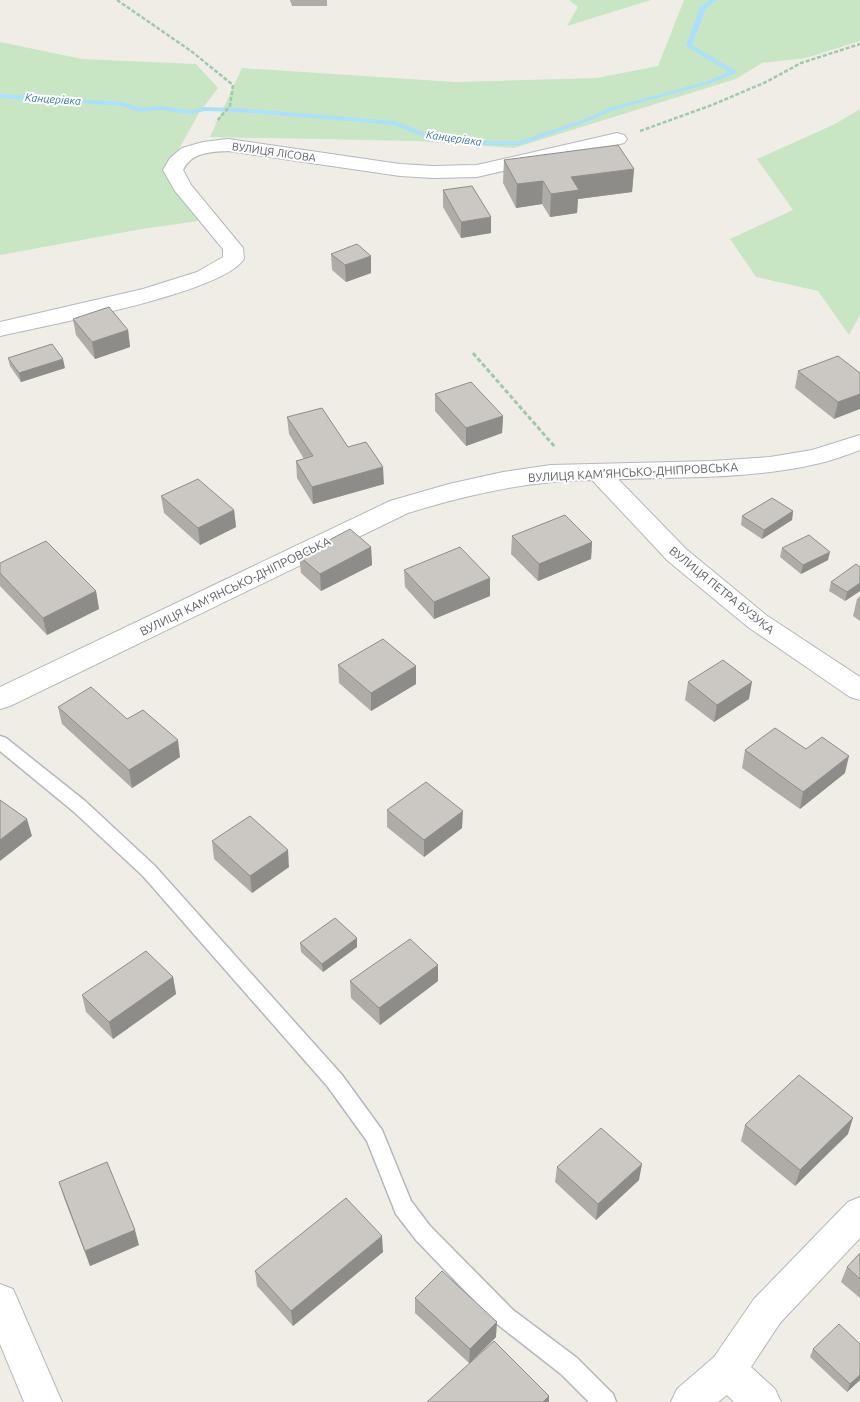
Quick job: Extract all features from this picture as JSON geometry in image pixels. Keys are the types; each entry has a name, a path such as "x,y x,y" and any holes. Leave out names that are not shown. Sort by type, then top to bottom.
{"street":[{"name":"ВУЛИЦЯ ЛІСОВА","path":"0,329 135,299 210,275 234,259 233,248 182,187 173,170 179,159 188,152 207,146 228,145 400,170 433,172 477,171 617,139"},
{"name":"ВУЛИЦЯ КАМ’ЯНСЬКО-ДНІПРОВСЬКА","path":"0,699 399,508 449,492 503,480 551,473 599,473 770,465 816,457 860,442"},
{"name":"ВУЛИЦЯ ПЕТРА БУЗУКА","path":"599,473 677,556 757,621 860,690"},
{"path":"690,1402 726,1370 767,1312 860,1213"},
{"path":"0,1301 43,1402"},
{"path":"726,1370 762,1402"}],"lane":[{"path":"0,742 79,806 149,871 335,1080 376,1136 403,1207 423,1233 505,1317 569,1366 605,1402"}],"path":[{"path":"117,0 210,62 233,85 230,106 224,113"},
{"path":"617,139 712,105 766,82 801,63 860,44"},
{"path":"473,353 554,447 599,473"}],"green space":[{"path":"569,0 651,0 567,26 578,7"},
{"path":"684,0 860,0 860,41 806,58 762,63 736,79 514,148 416,141 210,137 242,68 455,82 597,78 658,66"},
{"path":"0,42 82,59 196,64 218,88 199,113 165,174 198,221 142,229 0,255"},
{"path":"860,109 860,315 849,335 818,291 756,277 730,239 793,210 757,159 835,124"}],"building":[{"path":"618,145 634,169 571,177 579,190 551,194 543,181 517,184 504,160"},
{"path":"472,186 491,217 461,222 443,190"},
{"path":"357,244 371,256 345,265 331,254"},
{"path":"109,307 128,330 92,342 73,319"},
{"path":"52,344 63,359 19,373 8,358"},
{"path":"838,356 860,373 860,394 838,402 798,371"},
{"path":"471,382 503,416 466,428 435,394"},
{"path":"322,408 348,447 366,442 383,467 312,487 296,461 313,456 287,417"},
{"path":"198,479 234,510 198,528 161,496"},
{"path":"772,498 793,511 764,530 742,516"},
{"path":"565,515 592,542 539,564 512,536"},
{"path":"350,529 371,547 320,574 299,556"},
{"path":"809,535 830,552 803,565 782,548"},
{"path":"46,541 96,591 43,618 0,573 0,563"},
{"path":"460,547 490,578 434,602 404,570"},
{"path":"856,564 860,567 860,583 847,592 831,582"},
{"path":"383,639 416,666 371,693 338,665"},
{"path":"723,660 752,682 717,705 688,682"},
{"path":"91,687 127,719 143,710 178,740 129,770 58,707"},
{"path":"775,728 806,749 822,737 849,756 803,792 745,750"},
{"path":"426,782 463,811 424,840 387,810"},
{"path":"0,800 27,819 0,840"},
{"path":"250,816 288,850 250,876 212,841"},
{"path":"335,918 357,938 322,964 300,943"},
{"path":"410,939 438,965 379,1008 350,981"},
{"path":"146,951 173,977 109,1022 82,995"},
{"path":"799,1075 853,1118 800,1170 745,1125"},
{"path":"601,1128 642,1164 598,1204 557,1167"},
{"path":"107,1162 135,1230 85,1251 59,1182"},
{"path":"346,1198 382,1236 291,1311 255,1271"},
{"path":"860,1253 860,1279 847,1267"},
{"path":"442,1271 497,1322 470,1349 415,1298"},
{"path":"839,1324 860,1344 860,1375 850,1384 813,1349"},
{"path":"494,1341 549,1396 543,1402 427,1402"}],"waterway":[{"name":"Канцерівка","path":"0,96 124,104 139,110 159,108 191,112 205,109 238,110 395,123 424,135 487,143 520,143 592,118 611,109 710,82 734,72 689,46 703,7 714,0"}]}
